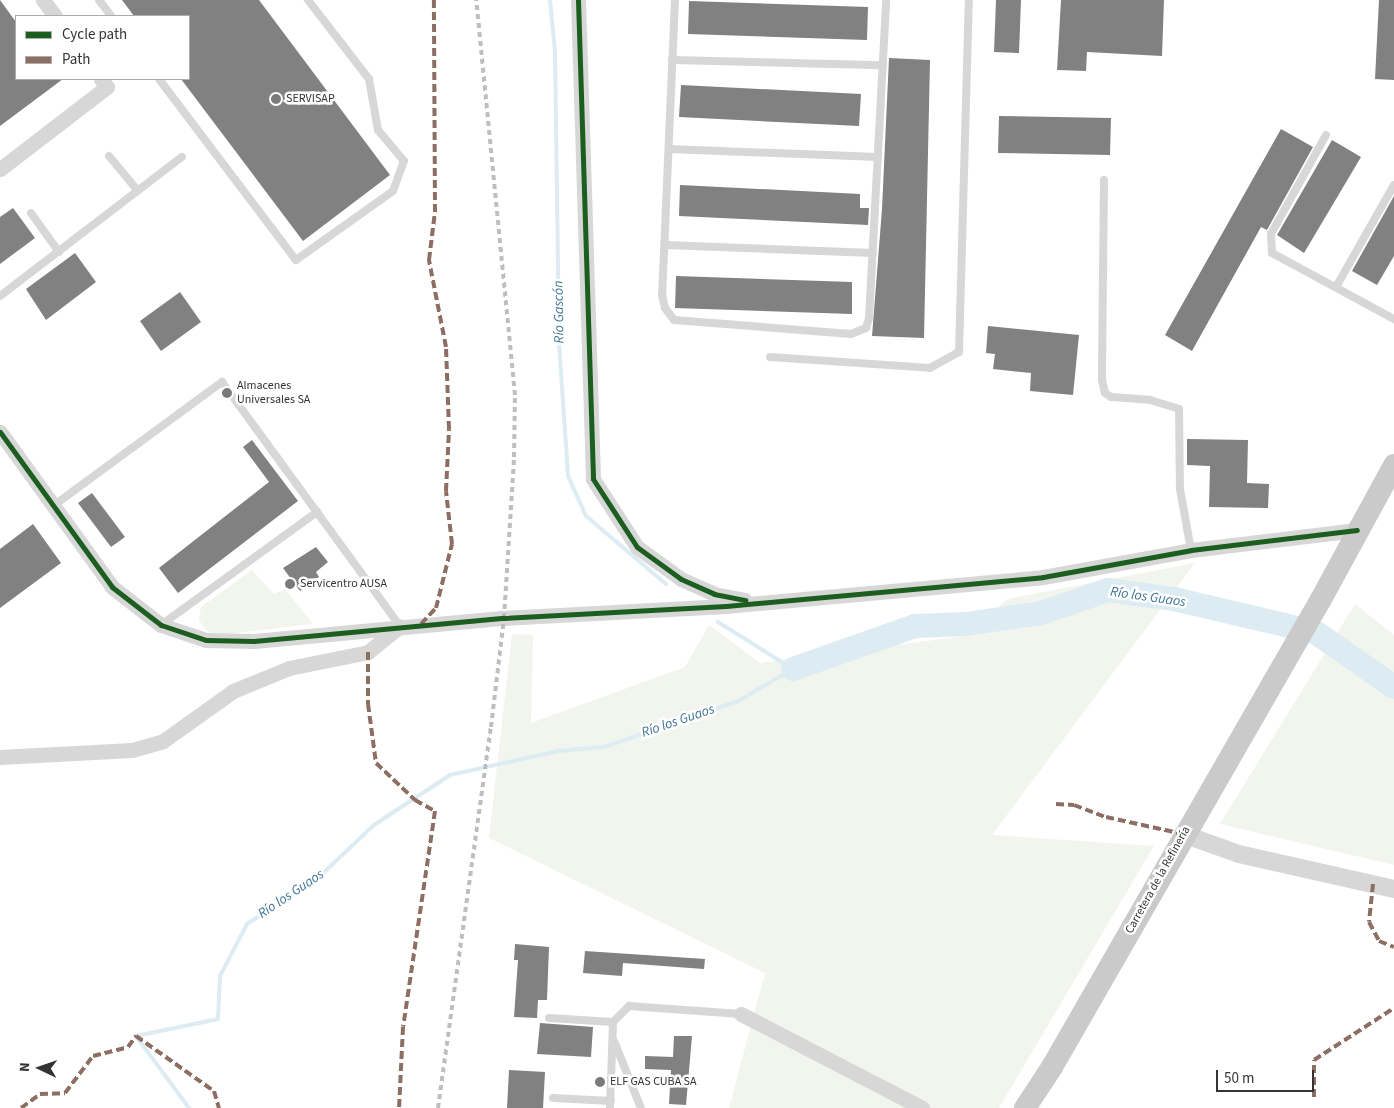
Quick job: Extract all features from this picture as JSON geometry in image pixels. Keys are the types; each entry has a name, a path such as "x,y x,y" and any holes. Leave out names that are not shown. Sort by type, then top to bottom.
{"main road":[{"path":"1357,530 1394,465"},
{"name":"Carretera de la Refinería","path":"1025,1108 1052,1068 1183,834 1320,601 1357,530"}],"street":[{"path":"43,0 54,15"},
{"path":"578,0 593,479 638,547 681,578 714,594 757,603"},
{"path":"0,169 107,87 102,80"},
{"path":"1,435 112,587 161,625 206,640 254,641 400,626 757,603 1043,577 1191,550 1357,530"},
{"path":"0,757 132,750 163,741 233,691 289,668 368,652 400,626"},
{"path":"1183,834 1239,854 1394,889"},
{"path":"741,1014 922,1108"}],"lane":[{"path":"99,0 110,15"},
{"path":"160,80 296,260 393,191 404,161 378,130 369,78 308,0"},
{"path":"675,0 662,296 665,308 674,320 852,334 866,328 869,318 886,0"},
{"path":"770,357 930,368 959,352 969,0"},
{"path":"672,60 883,65"},
{"path":"1326,135 1271,234 1272,253 1394,319"},
{"path":"669,149 878,157"},
{"path":"109,156 138,191"},
{"path":"0,296 182,158"},
{"path":"1104,180 1102,380 1105,394 1111,397 1150,400 1179,409 1180,489 1191,550"},
{"path":"1336,287 1394,185"},
{"path":"31,213 59,252"},
{"path":"665,245 873,253"},
{"path":"53,506 222,382 400,626"},
{"path":"161,625 317,512"},
{"path":"553,1098 610,1105 613,1022 629,1006 741,1014"},
{"path":"549,1018 613,1022"},
{"path":"613,1036 641,1108"}],"shaded area":[{"path":"1195,563 992,835 1154,846 999,1108 729,1108 765,973 489,838 512,634 533,635 531,723 685,667 709,625 760,663 972,635 1007,599"},
{"path":"252,570 274,594 285,589 313,624 226,634 210,633 203,627 199,619 201,607"},
{"path":"1355,604 1394,635 1394,865 1220,824"}],"building":[{"path":"0,0 15,21 15,80 62,80 0,126"},
{"path":"122,0 259,0 390,175 303,241 182,80 190,80 190,15 133,15"},
{"path":"996,0 1021,0 1019,53 994,52"},
{"path":"1061,0 1164,0 1162,56 1087,52 1086,71 1057,70"},
{"path":"1379,0 1394,0 1394,80 1375,79"},
{"path":"689,1 868,7 867,40 688,34"},
{"path":"889,58 930,60 924,338 872,336 882,209"},
{"path":"681,85 861,94 859,126 679,117"},
{"path":"999,116 1111,118 1110,155 998,153"},
{"path":"1281,129 1313,147 1267,230 1261,227 1192,351 1165,335"},
{"path":"1332,140 1361,157 1304,253 1277,235"},
{"path":"680,185 860,194 860,208 869,208 868,225 679,216"},
{"path":"1394,196 1394,256 1377,285 1352,271"},
{"path":"13,208 35,238 0,264 0,217"},
{"path":"75,253 96,282 46,320 26,289"},
{"path":"676,276 852,282 852,314 675,308"},
{"path":"180,292 201,322 161,351 140,321"},
{"path":"988,326 1079,335 1073,395 1030,391 1031,373 993,369 995,354 986,353"},
{"path":"1187,439 1248,440 1247,483 1269,484 1268,508 1209,507 1210,466 1187,465"},
{"path":"252,440 298,501 178,593 159,568 269,482 243,447"},
{"path":"92,493 125,537 111,547 78,503"},
{"path":"33,524 61,563 0,608 0,549"},
{"path":"316,547 328,562 316,572 319,577 300,591 283,568"},
{"path":"515,944 549,947 547,1000 538,1000 537,1018 514,1017 518,960 514,960"},
{"path":"585,951 705,959 704,969 623,963 622,976 583,973"},
{"path":"540,1023 593,1027 591,1057 537,1054"},
{"path":"674,1036 692,1036 686,1105 669,1104 671,1070 645,1069 645,1056 673,1057"},
{"path":"509,1070 545,1072 543,1108 507,1108"}],"waterway":[{"name":"Río Gascón","path":"550,0 555,52 559,343 568,476 586,516 666,584"},
{"name":"Río los Guaos","path":"793,669 915,626 966,624 1041,613 1108,590 1174,599 1315,632 1394,687"},
{"name":"Río los Guaos","path":"189,1108 136,1036 218,1019 220,976 247,924 317,879 374,825 450,775 558,751 604,747 738,701 793,669 718,622"}],"railway":[{"path":"438,1108 491,727 504,618 514,457 515,395 476,0"}],"marked path":[{"path":"421,624 436,608 452,544 446,491 449,429 446,347 429,260 435,212 434,0"},
{"path":"368,652 368,704 376,763 415,800 435,811 403,1027 399,1108"},
{"path":"1056,804 1074,805 1106,817 1183,834"},
{"path":"1373,884 1369,922 1379,941 1394,947"},
{"path":"1314,1097 1314,1060 1394,1008"},
{"path":"21,1108 40,1094 65,1093 93,1056 128,1047 136,1036 214,1091 219,1108"}],"cycle path":[{"path":"578,0 593,479 637,547 681,579 714,594 745,600"},
{"path":"0,432 112,587 161,625 206,640 254,641 504,618 726,606 1043,577 1191,550 1357,530"}],"place":[{"name":"SERVISAP","path":"276,99"},
{"name":"Almacenes Universales SA","path":"227,393"},
{"name":"Servicentro AUSA","path":"290,584"},
{"name":"ELF GAS CUBA SA","path":"600,1082"}]}
